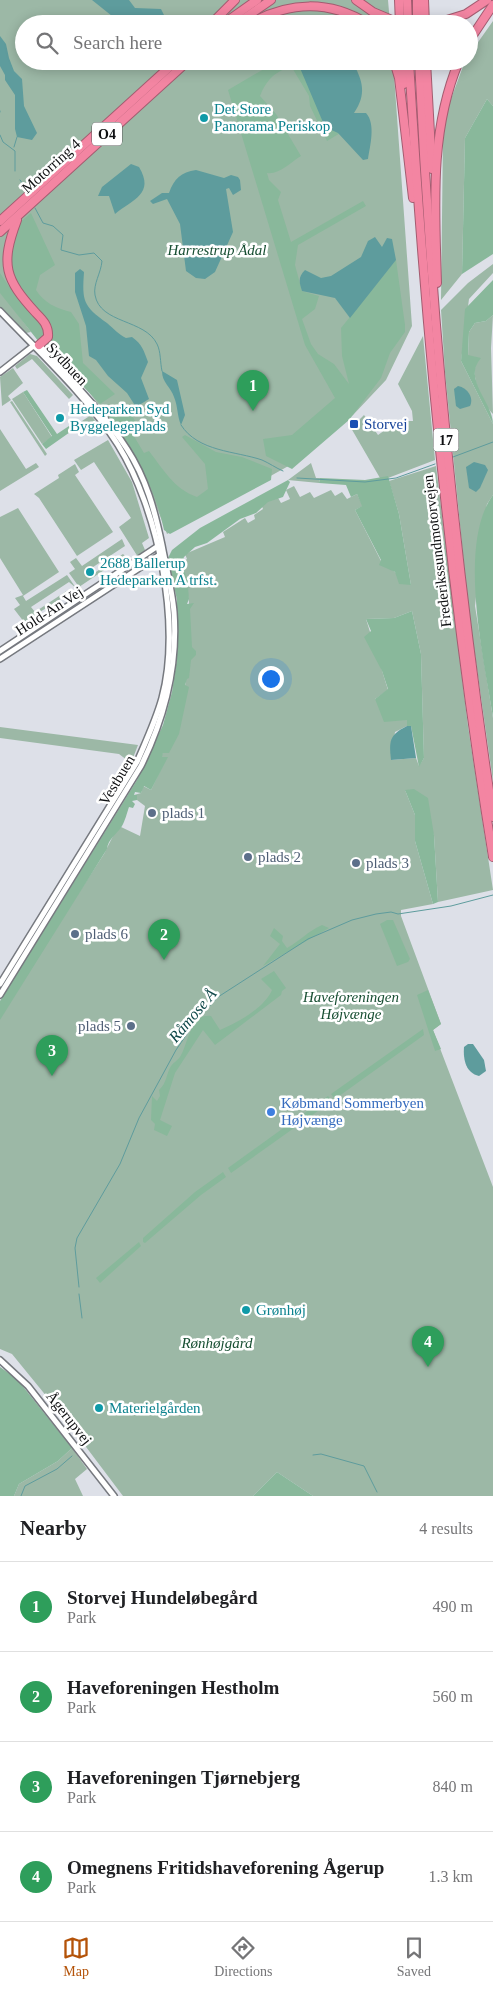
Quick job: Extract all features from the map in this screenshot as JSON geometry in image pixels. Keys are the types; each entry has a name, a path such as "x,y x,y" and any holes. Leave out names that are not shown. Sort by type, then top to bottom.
{"highway":[{"path":"220,15 235,0"},
{"path":"236,15 257,0"},
{"path":"249,15 271,0"},
{"path":"356,0 380,15"},
{"path":"399,0 400,15"},
{"path":"407,0 409,15"},
{"path":"416,0 417,15"},
{"path":"424,0 425,15"},
{"path":"463,15 487,0"},
{"path":"270,15 290,6 317,4 343,9 353,15"},
{"path":"478,28 493,5"},
{"path":"132,101 162,70"},
{"name":"Motorring 4","path":"0,221 166,70"},
{"name":"Motorring 4","path":"0,232 178,70"},
{"path":"397,70 420,236"},
{"path":"404,70 409,162"},
{"name":"Frederikssundmotorvejen","path":"411,70 420,236 448,530 470,703 493,857"},
{"name":"Frederikssundmotorvejen","path":"420,70 437,338 457,548 493,817"},
{"path":"427,70 435,208 437,338"},
{"path":"435,208 437,150 442,111 456,70"},
{"name":"O4","path":"27,207 3,242 0,256 2,270 10,285 47,326 48,337 36,346"}],"street":[{"name":"Sydbuen","path":"0,311 98,409 128,451 147,490 159,546"},
{"path":"0,372 36,346"},
{"name":"Vestbuen","path":"0,995 141,766 154,739 167,699 174,655 174,612 159,546"},
{"name":"Hold-An Vej","path":"0,651 159,546"},
{"name":"Vestbuen","path":"0,984 137,762 149,735 162,697 168,654 168,612 161,554"},
{"name":"Hold-An Vej","path":"0,659 161,554"},
{"name":"Ågerupvej","path":"0,1360 28,1386 114,1496"}],"green space":[{"name":"Harrestrup Ådal","path":"0,0 388,0 389,15 15,15 15,70 394,70 412,326 386,380 353,415 292,464 167,534 137,456 77,376 13,308 31,332 26,333 0,308"},
{"path":"493,21 493,106 487,99 465,138 462,274 441,300 443,135 448,107 462,70 478,70 478,42"},
{"path":"262,70 282,70 268,81 260,96 276,114 301,156 276,172 267,173 269,180 281,192 278,200 291,242 363,201 366,206 298,245 295,265 302,291 319,296 315,309 302,319 311,344 318,354 334,364 349,384 342,356 341,328 396,260 405,332 390,353 381,378 349,420 292,469 266,456 263,439 292,435 335,398 305,345 228,90"},
{"path":"293,70 305,70 342,132 327,141 310,106 309,96"},
{"path":"487,99 493,106 493,254 462,274 465,138"},
{"path":"31,213 55,265 40,275 36,290 51,304 71,312 79,324 83,363 115,394 100,404 50,352 46,346 50,336 7,276 3,261 19,223"},
{"path":"493,264 493,273 469,299 461,361 493,424 493,495 487,504 485,513 475,606 493,718 493,781 468,606 445,372 441,310 468,283"},
{"path":"0,273 10,288 44,325 45,333 39,342 0,293"},
{"path":"493,280 493,315 486,321 475,323 469,332 468,355 481,358 476,366 476,382 492,416 493,424 461,361 465,309"},
{"path":"493,315 491,348 493,414 485,403 476,383 476,364 468,356 469,332 475,323 486,321"},
{"path":"423,336 435,460 388,478 380,478 351,428 364,415 378,435 398,421 413,421 412,411 398,384"},
{"path":"30,354 37,356 73,395 69,399 32,359 17,369 15,366"},
{"path":"13,368 23,383 8,396 11,400 2,406 0,377"},
{"path":"27,390 57,434 69,426 73,430 46,449 42,444 52,436 23,392"},
{"path":"23,392 52,437 42,444 12,399"},
{"path":"12,401 47,454 45,456 10,402"},
{"path":"122,401 136,422 129,428 144,453 149,451 175,484 189,493 197,497 208,489 205,464 182,437 185,435 216,452 242,457 272,469 271,480 170,534 164,530 155,499 142,469 107,413"},
{"path":"91,415 100,427 88,435 79,423"},
{"path":"0,429 26,469 36,463 39,467 0,491"},
{"path":"108,440 132,482 149,538 142,543 145,550 138,557 119,527 131,518 94,462 81,470 74,460"},
{"path":"311,463 316,478 320,478 319,483 288,480"},
{"path":"75,464 79,472 75,475 113,532 77,556 39,498 34,494 59,478 58,475"},
{"path":"436,466 468,726 493,890 438,902 434,835 405,790 415,815 415,841 433,904 401,910 401,916 441,1024 433,1030 493,1187 493,1496 313,1496 277,1472 253,1496 123,1496 65,1419 12,1354 0,1349 0,1014 104,854 115,832 121,827 140,836 145,806 137,800 137,795 134,795 141,793 143,786 151,790 167,757 161,757 163,752 179,726 190,653 189,602 183,562 187,559 185,554 225,537 223,532 245,518 248,523 255,519 254,515 263,509 261,504 277,496 281,503 290,499 286,490 294,486 300,497 310,492 314,498 331,490 335,496 342,492 347,499 357,494 363,506 355,510 381,561 411,585 399,514 389,481","holes":["412,611 421,654 424,758 419,766 416,758 391,760 395,732 407,726 407,720 375,699 388,690 366,619 394,618"]},
{"path":"388,476 399,514 411,585 399,584 395,572 379,565 381,560 355,510 362,506 357,494 351,497 346,485 319,483 320,478 365,480"},
{"path":"288,480 290,482 283,497 268,502 256,513 240,519 207,543 195,547 184,557 182,562 187,580 193,580 194,583 188,587 189,599 187,604 194,603 190,609 192,647 196,651 196,655 191,660 189,678 185,685 189,687 179,734 169,753 163,753 162,757 168,757 151,790 144,786 141,793 135,792 134,795 137,795 137,800 132,801 135,804 133,808 129,807 122,826 111,839 107,849 0,1020 0,1001 137,780 163,725 172,692 177,658 177,600 168,558 172,550 200,528"},
{"path":"493,495 493,717 476,603 475,572 477,542 482,516"},
{"path":"18,508 59,572 23,596 26,601 67,575 76,588 69,582 31,607 35,612 68,590 70,593 24,622 14,609 20,605 15,598 23,595 0,558 0,517"},
{"path":"122,539 125,546 87,571 90,576 123,554 125,556 79,587 69,573 75,569 70,562 76,558 82,566"},
{"path":"412,611 421,654 424,758 419,767 411,726 407,726 407,720 384,722 375,699 388,689 382,671 364,637 371,631 366,619 394,618"},
{"path":"0,727 138,745 131,763 119,754 0,738"},
{"path":"414,789 428,798 434,835 438,902 433,904 415,841 415,815 405,790"},
{"path":"387,920 393,920 410,959 408,962 397,966 380,924"},
{"path":"322,925 329,928 263,966 280,944 270,936 274,928 283,936 282,941 287,948"},
{"path":"274,971 286,988 282,991 281,995 215,1045 203,1030 175,1073 160,1120 172,1126 167,1136 154,1130 155,1124 151,1120 152,1096 157,1101 160,1096 159,1090 164,1084 171,1066 183,1052 194,1024 204,1016 211,1016 220,1030 250,1014 263,1003 272,990 261,979"},
{"path":"428,990 441,1024 433,1030 441,1049 435,1051 417,995"},
{"path":"423,1029 424,1035 335,1099 331,1094"},
{"path":"328,1096 332,1101 231,1173 228,1168"},
{"path":"223,1172 226,1177 201,1195 145,1243 143,1242 143,1238 195,1192"},
{"path":"139,1242 141,1246 100,1283 96,1278"},
{"path":"0,1367 17,1379 72,1448 58,1461 19,1484 14,1496 0,1496"},
{"path":"72,1448 87,1469 75,1479 83,1496 14,1496 19,1484 58,1461"},
{"path":"277,1472 313,1496 253,1496"}],"water":[{"path":"92,0 129,0 135,8 161,9 164,15 111,15"},
{"path":"0,36 6,44 14,71 22,79 24,106 37,133 32,140 17,137 15,129 15,95 5,80 5,75 0,66"},
{"path":"301,70 356,70 361,81 362,93 361,100 354,113 366,113 371,123 372,135 368,159 363,160 338,133 325,127"},
{"path":"131,164 139,167 145,184 140,195 135,200 115,214 109,196 98,196 102,187"},
{"path":"196,170 224,178 231,175 238,177 241,190 233,195 229,188 226,189 233,232 215,272 205,279 196,278 186,271 180,224 167,199 153,204 150,201 162,193 169,193 173,184 182,174"},
{"path":"375,237 382,247 387,238 392,239 396,260 350,318 335,298 302,291 300,280 305,270 321,278 331,276 361,257 368,241"},
{"path":"80,269 84,272 83,290 89,307 121,335 126,338 132,337 145,354 148,362 141,378 149,399 136,407 127,393 108,376 96,360 89,356 86,326 75,292 75,273"},
{"path":"162,371 177,380 185,415 181,425 173,394 163,379"},
{"path":"458,386 465,389 469,394 470,406 460,409 456,406 454,389"},
{"path":"474,462 485,465 488,470 480,488 476,492 469,488 466,467"},
{"path":"407,726 411,726 416,758 391,760 390,743 397,732"},
{"path":"468,1044 473,1044 484,1060 486,1071 479,1076 471,1072 466,1065 464,1047"}],"waterway":[{"path":"0,135 3,142 15,151 15,171"},
{"path":"14,147 17,137"},
{"path":"20,180 25,187"},
{"path":"35,208 43,223 53,226 63,235 61,250 79,255 94,253 102,261 95,291 99,304 114,317 143,330 151,336 158,347 162,371"},
{"path":"181,425 188,434 207,446 262,460 283,471"},
{"path":"453,457 493,442"},
{"path":"297,478 365,482 396,478 435,464"},
{"name":"Råmose Å","path":"79,1287 75,1248 77,1238 120,1164 139,1118 176,1050 197,1019 218,997 308,939 352,920 376,914 391,912 398,914 451,906 493,895"},
{"name":"Råmose Å","path":"79,1294 82,1318"},
{"path":"313,1455 321,1454 364,1466 377,1492"},
{"name":"Råmose Å","path":"21,1496 25,1486 57,1469 72,1456"}],"place":[{"name":"Det Store Panorama Periskop","path":"204,118"},
{"name":"Storvej Hundeløbegård","path":"253,411"},
{"name":"Hedeparken Syd Byggelegeplads","path":"60,418"},
{"name":"Storvej","path":"354,424"},
{"name":"2688 Ballerup Hedeparken A trfst.","path":"90,572"},
{"name":"plads 1","path":"152,813"},
{"name":"plads 2","path":"248,857"},
{"name":"plads 3","path":"356,863"},
{"name":"plads 6","path":"75,934"},
{"name":"Haveforeningen Hestholm","path":"164,960"},
{"name":"plads 5","path":"131,1026"},
{"name":"Haveforeningen Tjørnebjerg","path":"52,1076"},
{"name":"Købmand Sommerbyen Højvænge","path":"271,1112"},
{"name":"Grønhøj","path":"246,1310"},
{"name":"Omegnens Fritidshaveforening Ågerup","path":"428,1367"},
{"name":"Materielgården","path":"99,1408"}],"park label":[{"name":"Haveforeningen Højvænge","path":"351,1006"},
{"name":"Rønhøjgård","path":"217,1343"}]}
